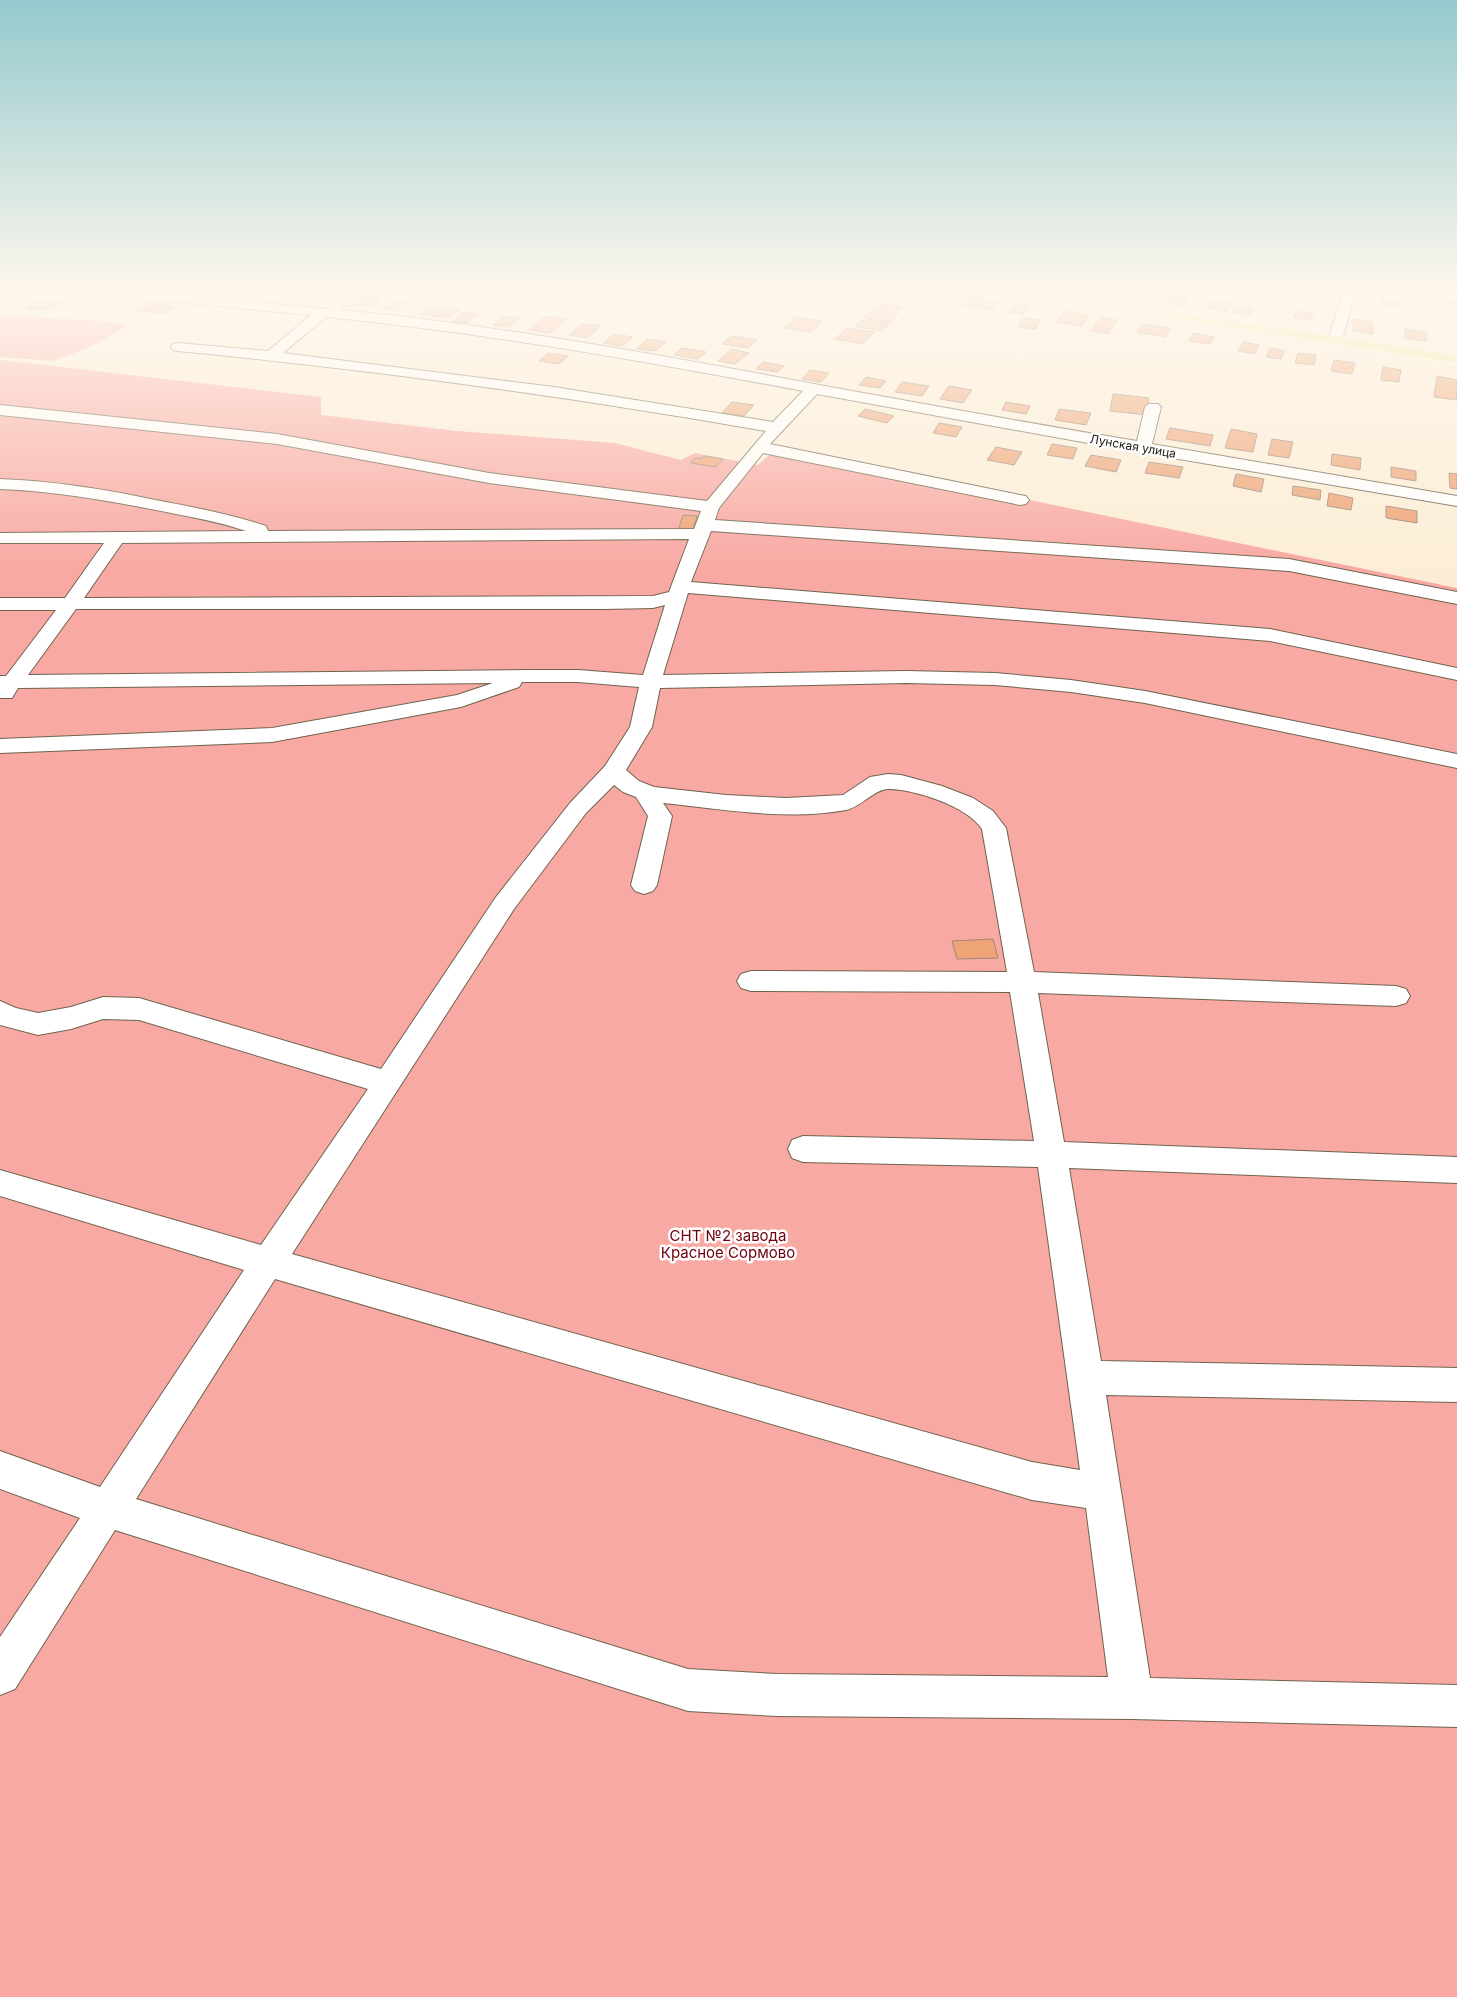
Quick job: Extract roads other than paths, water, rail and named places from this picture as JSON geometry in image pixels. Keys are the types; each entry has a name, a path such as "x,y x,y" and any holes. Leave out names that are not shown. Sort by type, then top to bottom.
{"street":[{"path":"485,383 643,404 1020,500"},
{"name":"Лунская улица","path":"783,383 1143,448 1457,501"},
{"path":"0,1674 268,1262 388,1083 505,903 578,808 614,771 641,726 651,682 679,592 705,522 768,437 813,389"},
{"path":"1143,448 1153,407"},
{"path":"0,410 277,439 489,478 705,522"},
{"path":"0,484 49,486 114,496 231,520 278,537"},
{"path":"0,538 278,537 705,522 1289,565 1457,598"},
{"path":"4,687 71,604 116,538"},
{"path":"0,604 604,603 653,602 679,592 1270,635 1457,674"},
{"path":"4,687 533,676 578,676 651,682 906,677 995,679 1071,686 1145,697 1457,761"},
{"path":"0,746 272,735 461,701 533,676"},
{"path":"1421,753 1457,767"},
{"path":"614,771 625,784 646,793 717,801 798,805 849,802 870,785 880,781 892,781 933,791 968,805 985,816 994,828 1024,982 1086,1378 1132,1698"},
{"path":"644,885 660,816 646,793"},
{"path":"751,981 1024,982 1396,996"},
{"path":"0,1012 9,1017 38,1024 71,1018 103,1008 139,1009 388,1083"},
{"path":"803,1149 1051,1154 1457,1170"},
{"path":"0,1183 268,1262 1022,1478 1102,1492"},
{"path":"1086,1378 1457,1384"},
{"path":"0,1470 108,1509 688,1690 778,1695 1132,1698 1457,1706"}],"park label":[{"name":"СНТ №2 завода Красное Сормово","path":"728,1244"}]}
